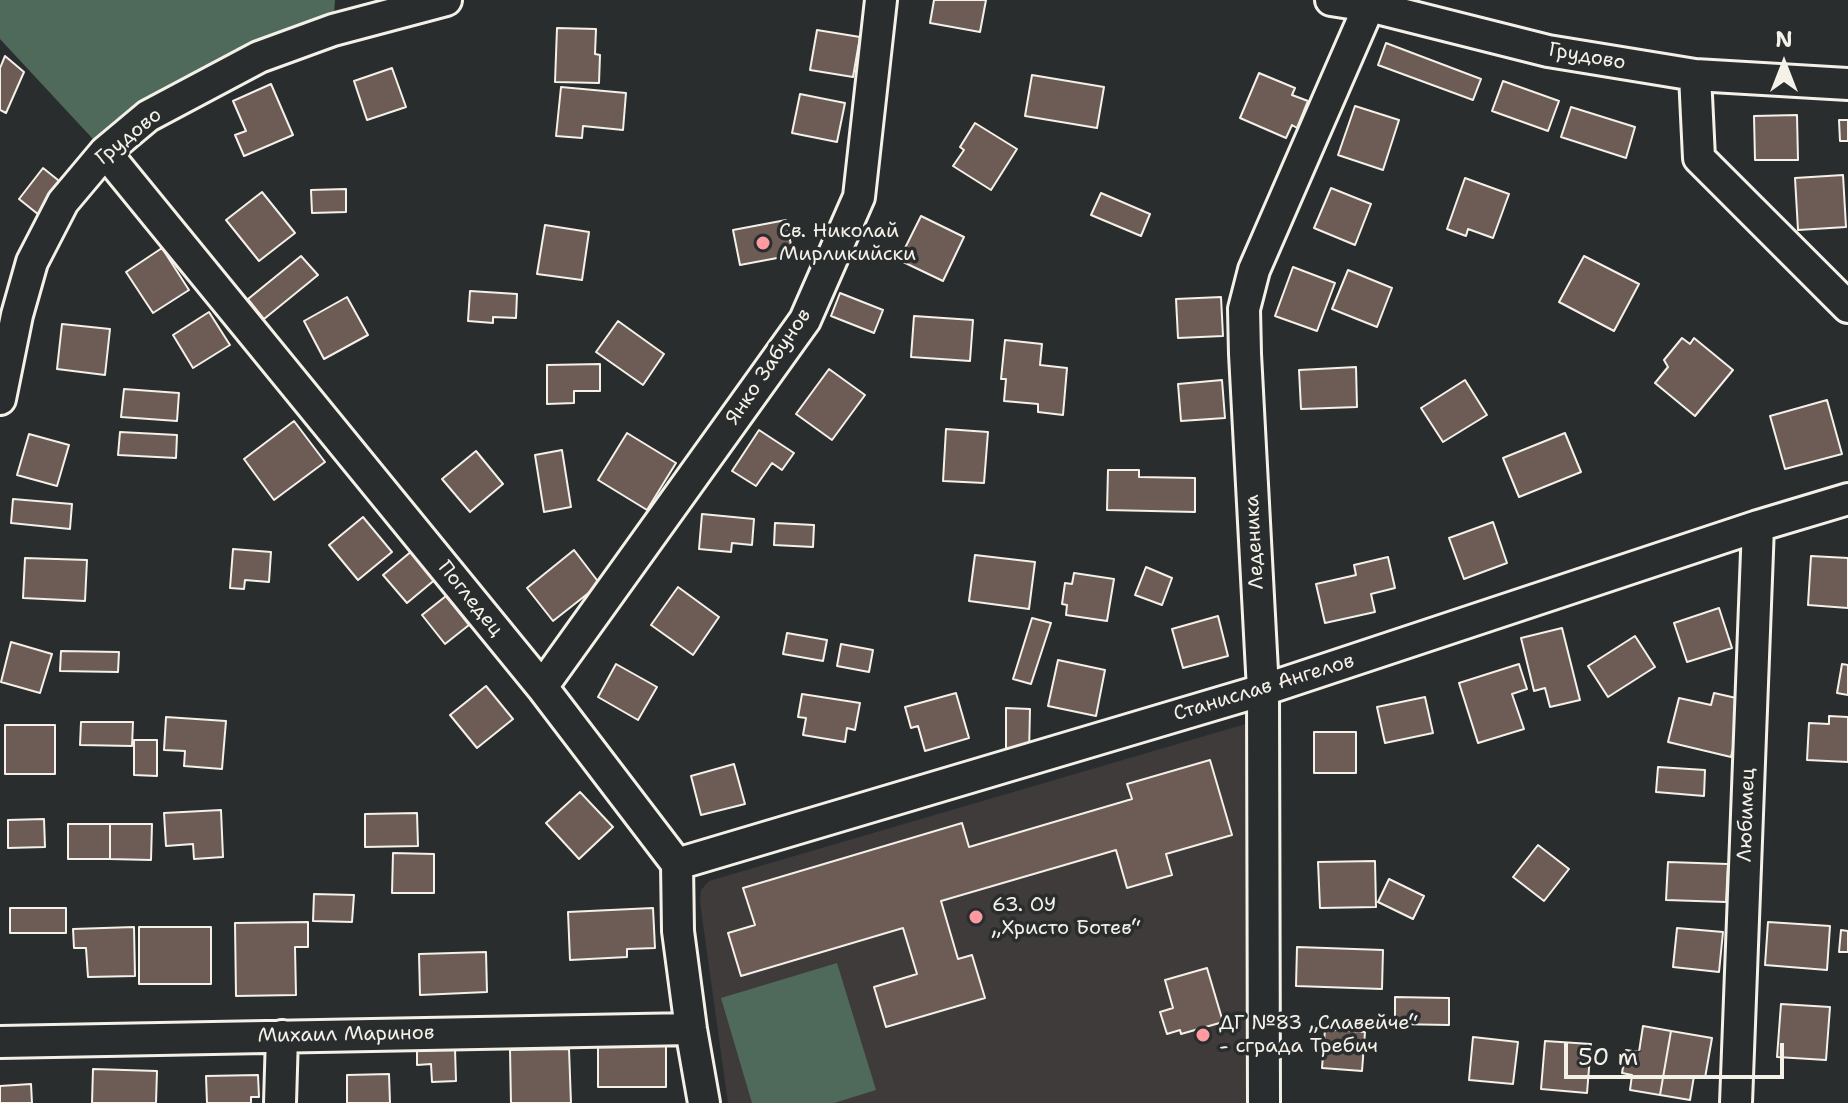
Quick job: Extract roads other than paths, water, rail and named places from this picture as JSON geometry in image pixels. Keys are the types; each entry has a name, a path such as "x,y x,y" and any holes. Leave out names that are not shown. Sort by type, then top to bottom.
{"street":[{"name":"Грудово","path":"0,399 17,315 32,262 63,202 105,152 148,116 259,57 333,30 446,0"},
{"name":"Янко Забунов","path":"542,687 805,320 859,197 881,0"},
{"name":"Грудово","path":"1331,0 1369,6 1548,51 1695,75 1848,84"},
{"name":"Леденика","path":"1264,1103 1263,690 1244,309 1254,270 1369,6"},
{"path":"1695,75 1699,158 1848,307"},
{"name":"Погледец","path":"105,152 542,687 677,864"},
{"name":"Станислав Ангелов","path":"677,864 1263,690 1848,499"},
{"name":"Любимец","path":"1736,1103 1758,526"},
{"path":"677,864 678,931 704,1103"},
{"name":"Михаил Маринов","path":"0,1042 691,1029"},
{"path":"280,1103 282,1036"}],"place":[{"name":"Св. Николай Мирликийски","path":"763,243"},
{"name":"63. ОУ „Христо Ботев“","path":"976,917"},
{"name":"ДГ №83 „Славейче“ - сграда Требич","path":"1203,1035"}]}
